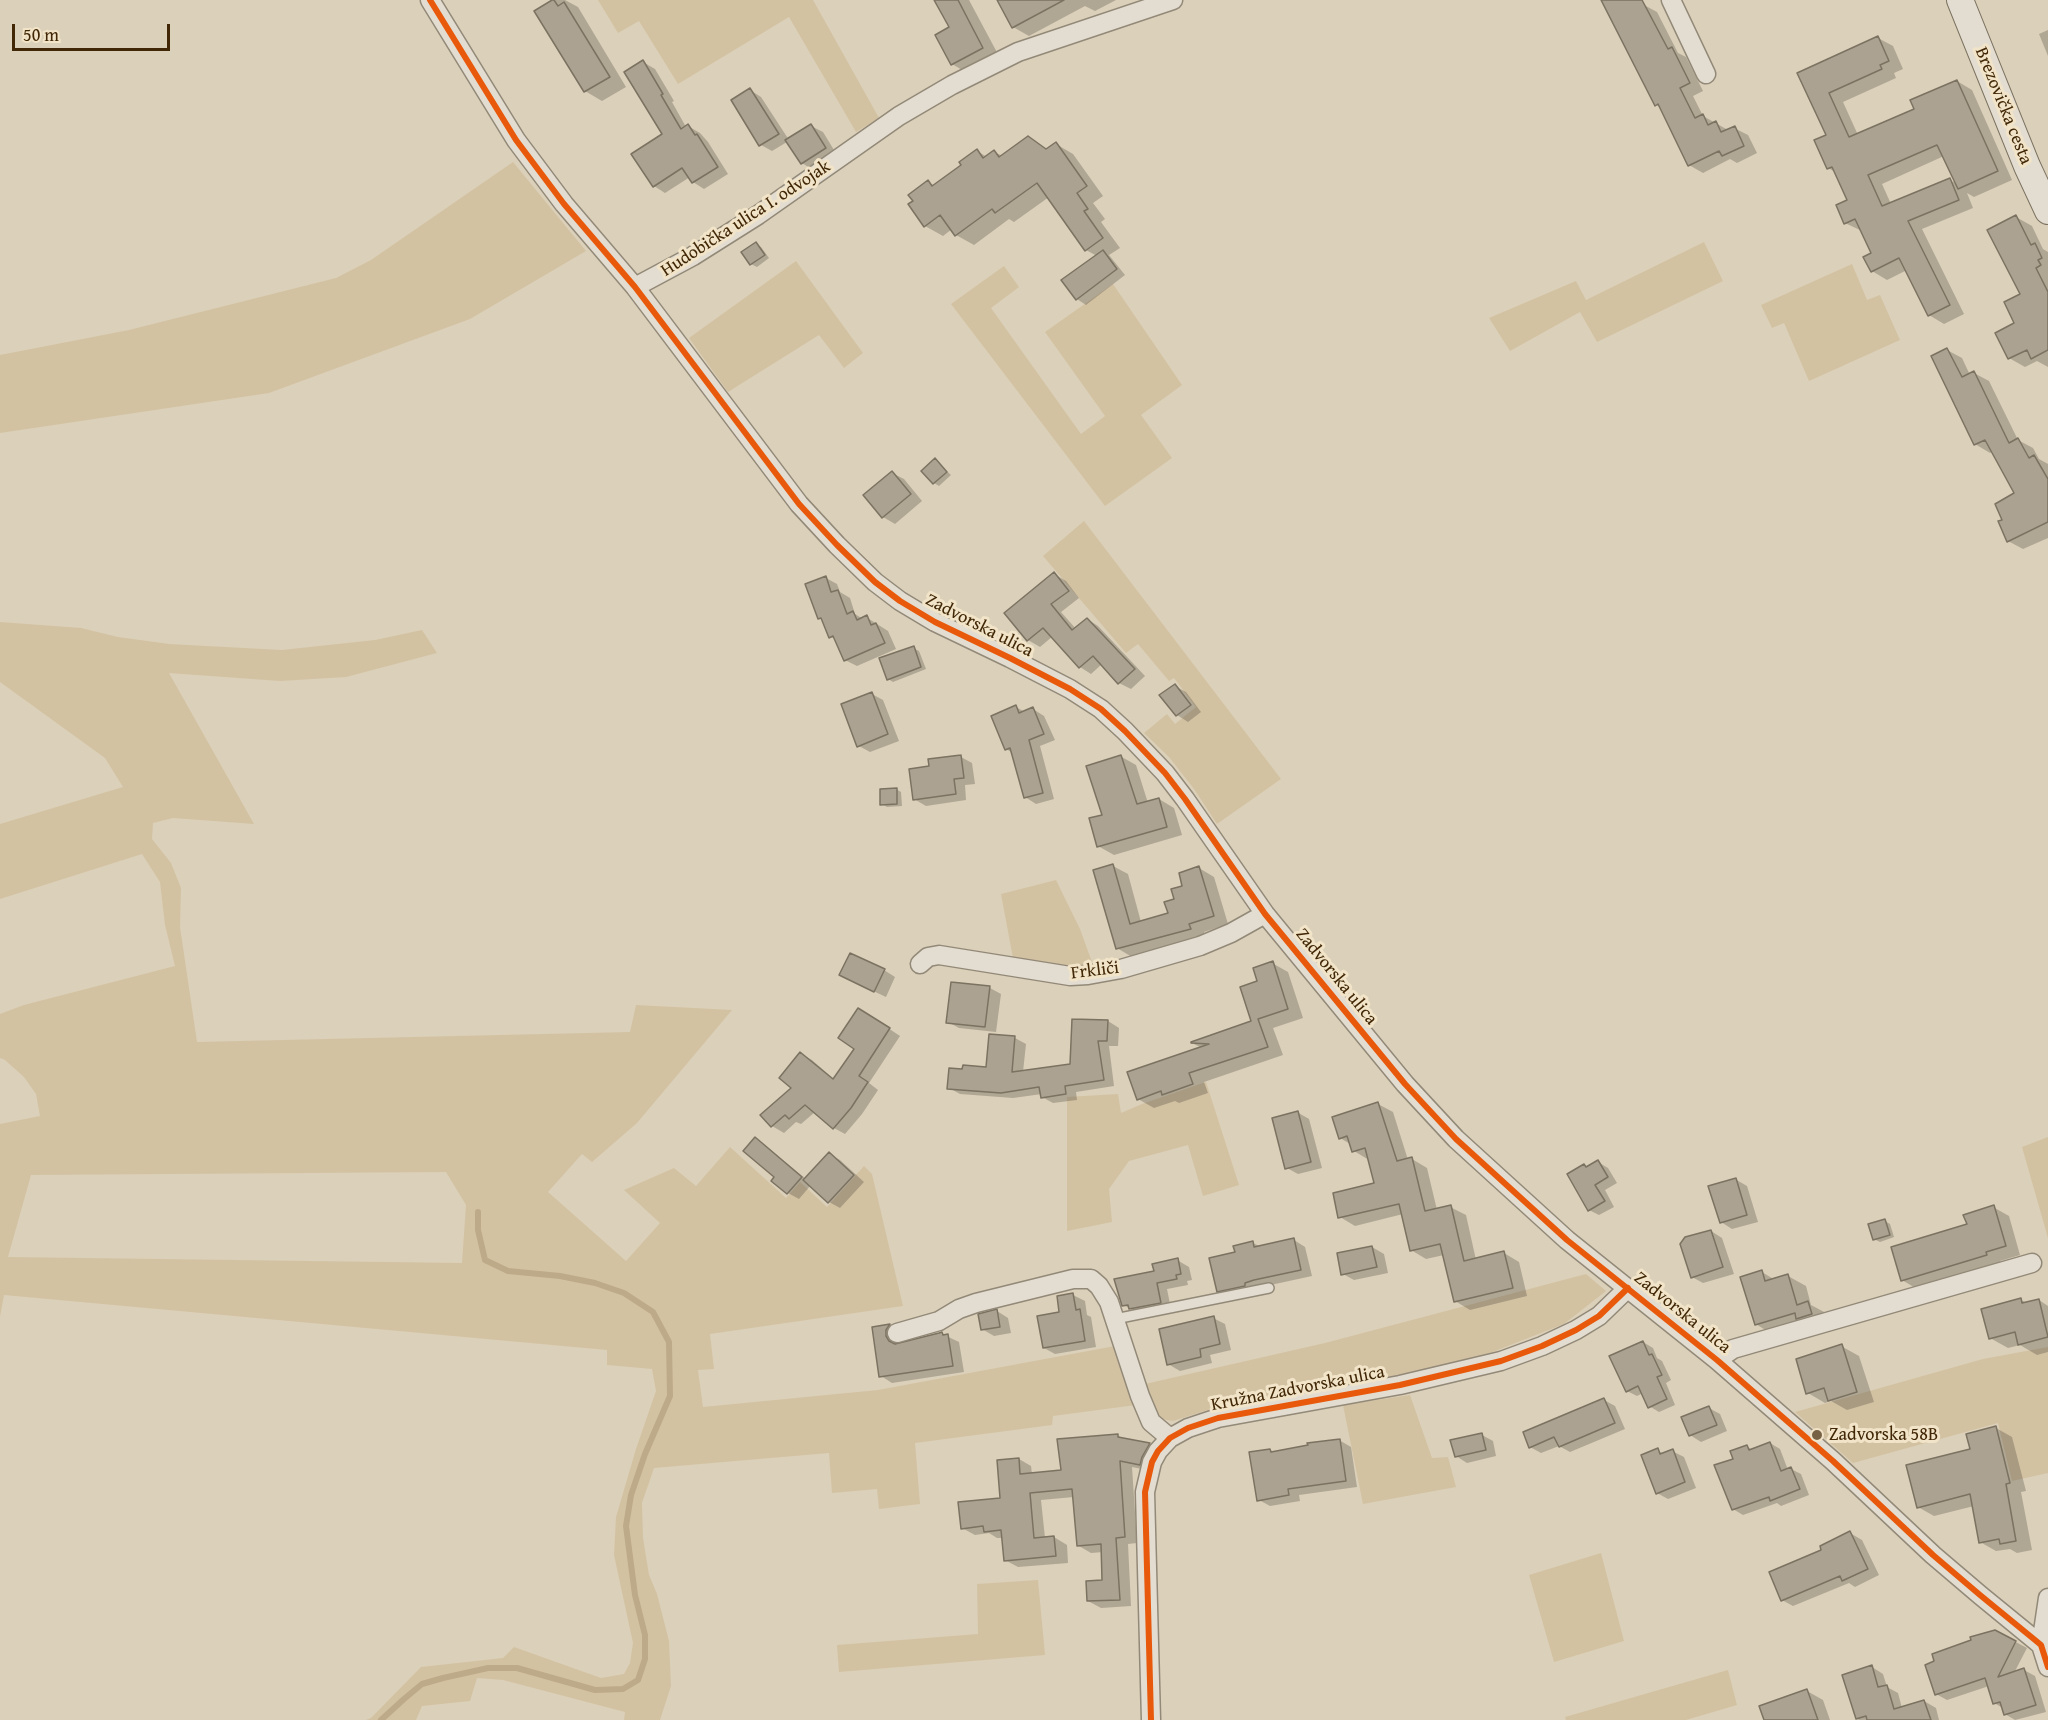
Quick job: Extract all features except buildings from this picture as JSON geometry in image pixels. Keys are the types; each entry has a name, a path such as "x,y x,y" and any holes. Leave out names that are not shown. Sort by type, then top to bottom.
{"main road":[{"name":"Brezovička cesta","path":"1960,0 2027,166 2048,211"}],"street":[{"path":"430,0 516,140 564,204 635,287"},
{"name":"Hudobička ulica I. odvojak","path":"635,287 693,256 739,227 898,116 952,85 1018,52 1173,0"},
{"path":"1671,0 1706,74"},
{"name":"Zadvorska ulica","path":"635,287 799,504 875,582 900,601 935,622 1060,684 1101,709 1165,773 1265,914 1405,1084 1456,1139 1567,1240 1717,1360 1833,1461 1933,1555 2041,1645"},
{"name":"Frkliči","path":"920,964 928,957 939,955 1070,976 1088,975 1121,969 1200,946 1231,933 1265,914"},
{"name":"Zadvorska ulica","path":"1717,1360 1733,1349 2032,1263"},
{"path":"897,1333 939,1321 959,1309 976,1303 1073,1280 1090,1279 1099,1286 1109,1302 1151,1422 1170,1438"},
{"name":"Kružna Zadvorska ulica","path":"1151,1720 1145,1492 1152,1462 1170,1438 1188,1428 1218,1418 1400,1385 1501,1361 1576,1330 1599,1316 1628,1288"},
{"path":"2048,1598 2041,1645 2048,1667"}],"lane":[{"path":"1115,1319 1269,1288"}],"shaded area":[{"path":"598,0 813,0 879,118 856,132 789,17 678,84 639,21 618,33"},
{"path":"513,162 586,251 470,319 269,393 0,433 0,355 129,330 336,278 371,260"},
{"path":"1704,242 1723,281 1597,342 1580,312 1510,351 1489,318 1576,281 1586,300"},
{"path":"796,261 863,353 844,368 819,335 728,392 689,338"},
{"path":"1852,264 1867,300 1880,295 1900,340 1809,381 1784,323 1772,328 1761,305"},
{"path":"1004,266 1019,287 991,308 1081,434 1105,416 1045,332 1113,284 1182,385 1141,415 1172,458 1105,506 951,304"},
{"path":"1084,521 1281,779 1217,824 1169,757 1144,733 1167,714 1175,724 1196,707 1174,678 1169,681 1138,644 1126,653 1043,556"},
{"path":"0,622 81,628 118,637 169,644 282,650 375,640 422,630 437,653 346,677 280,681 169,673 254,824 173,818 153,823 152,839 171,863 181,888 180,927 197,1042 630,1032 636,1005 732,1010 637,1123 592,1162 582,1154 548,1192 626,1261 660,1223 624,1190 674,1168 696,1186 730,1147 786,1198 800,1182 827,1207 864,1166 872,1174 903,1306 710,1334 714,1369 698,1370 703,1407 878,1390 1115,1346 1136,1405 1053,1416 1052,1425 915,1443 920,1504 879,1509 877,1489 832,1493 829,1453 654,1468 642,1503 643,1538 649,1575 657,1594 669,1641 671,1686 660,1720 624,1720 625,1712 503,1680 477,1678 470,1701 422,1706 416,1720 366,1720 371,1718 421,1667 503,1658 514,1647 601,1678 624,1674 630,1663 633,1643 614,1555 616,1517 656,1391 652,1369 607,1365 607,1350 4,1295 0,1317 0,1124 40,1116 36,1094 24,1077 0,1058 0,1014 24,1005 175,966 165,925 160,882 142,854 0,899 0,824 123,787 105,758 0,682","holes":["446,1172 466,1205 462,1263 8,1257 31,1175"]},
{"path":"1056,880 1080,929 1093,965 1075,968 1013,958 1001,894"},
{"path":"1206,1082 1239,1185 1203,1196 1188,1145 1129,1161 1109,1189 1112,1222 1067,1231 1067,1097 1118,1094 1121,1113"},
{"path":"2048,1137 2048,1238 2022,1147"},
{"path":"1586,1274 1606,1291 1564,1324 1490,1353 1393,1377 1214,1408 1173,1421 1161,1419 1156,1413 1145,1384 1325,1343"},
{"path":"2048,1347 2048,1473 2012,1481 1998,1423 1853,1463 1795,1412 1983,1359"},
{"path":"1410,1395 1432,1458 1448,1457 1456,1487 1363,1504 1343,1405"},
{"path":"1601,1553 1624,1641 1554,1662 1529,1575"},
{"path":"1038,1580 1045,1655 839,1672 837,1645 978,1634 977,1584"},
{"path":"1728,1670 1737,1705 1686,1720 1566,1720 1565,1717"}],"waterway":[{"path":"381,1720 422,1684 443,1678 488,1668 517,1668 595,1690 623,1689 638,1680 645,1659 645,1635 635,1595 626,1526 631,1495 645,1454 670,1396 669,1342 653,1312 624,1293 595,1283 560,1276 508,1271 485,1260 478,1230 478,1212"}],"cycle path":[{"path":"430,0 516,140 564,204 635,287 799,504 837,545 875,582 900,601 935,622 1070,689 1101,709 1125,731 1165,773 1185,799 1265,914 1405,1084 1456,1139 1567,1240 1717,1360 1833,1461 1933,1555 2041,1645 2048,1667"},
{"path":"1151,1720 1145,1492 1152,1462 1170,1438 1188,1428 1218,1418 1400,1385 1501,1361 1576,1330 1599,1316 1628,1288"}],"place":[{"name":"Zadvorska 58B","path":"1817,1435"}]}
